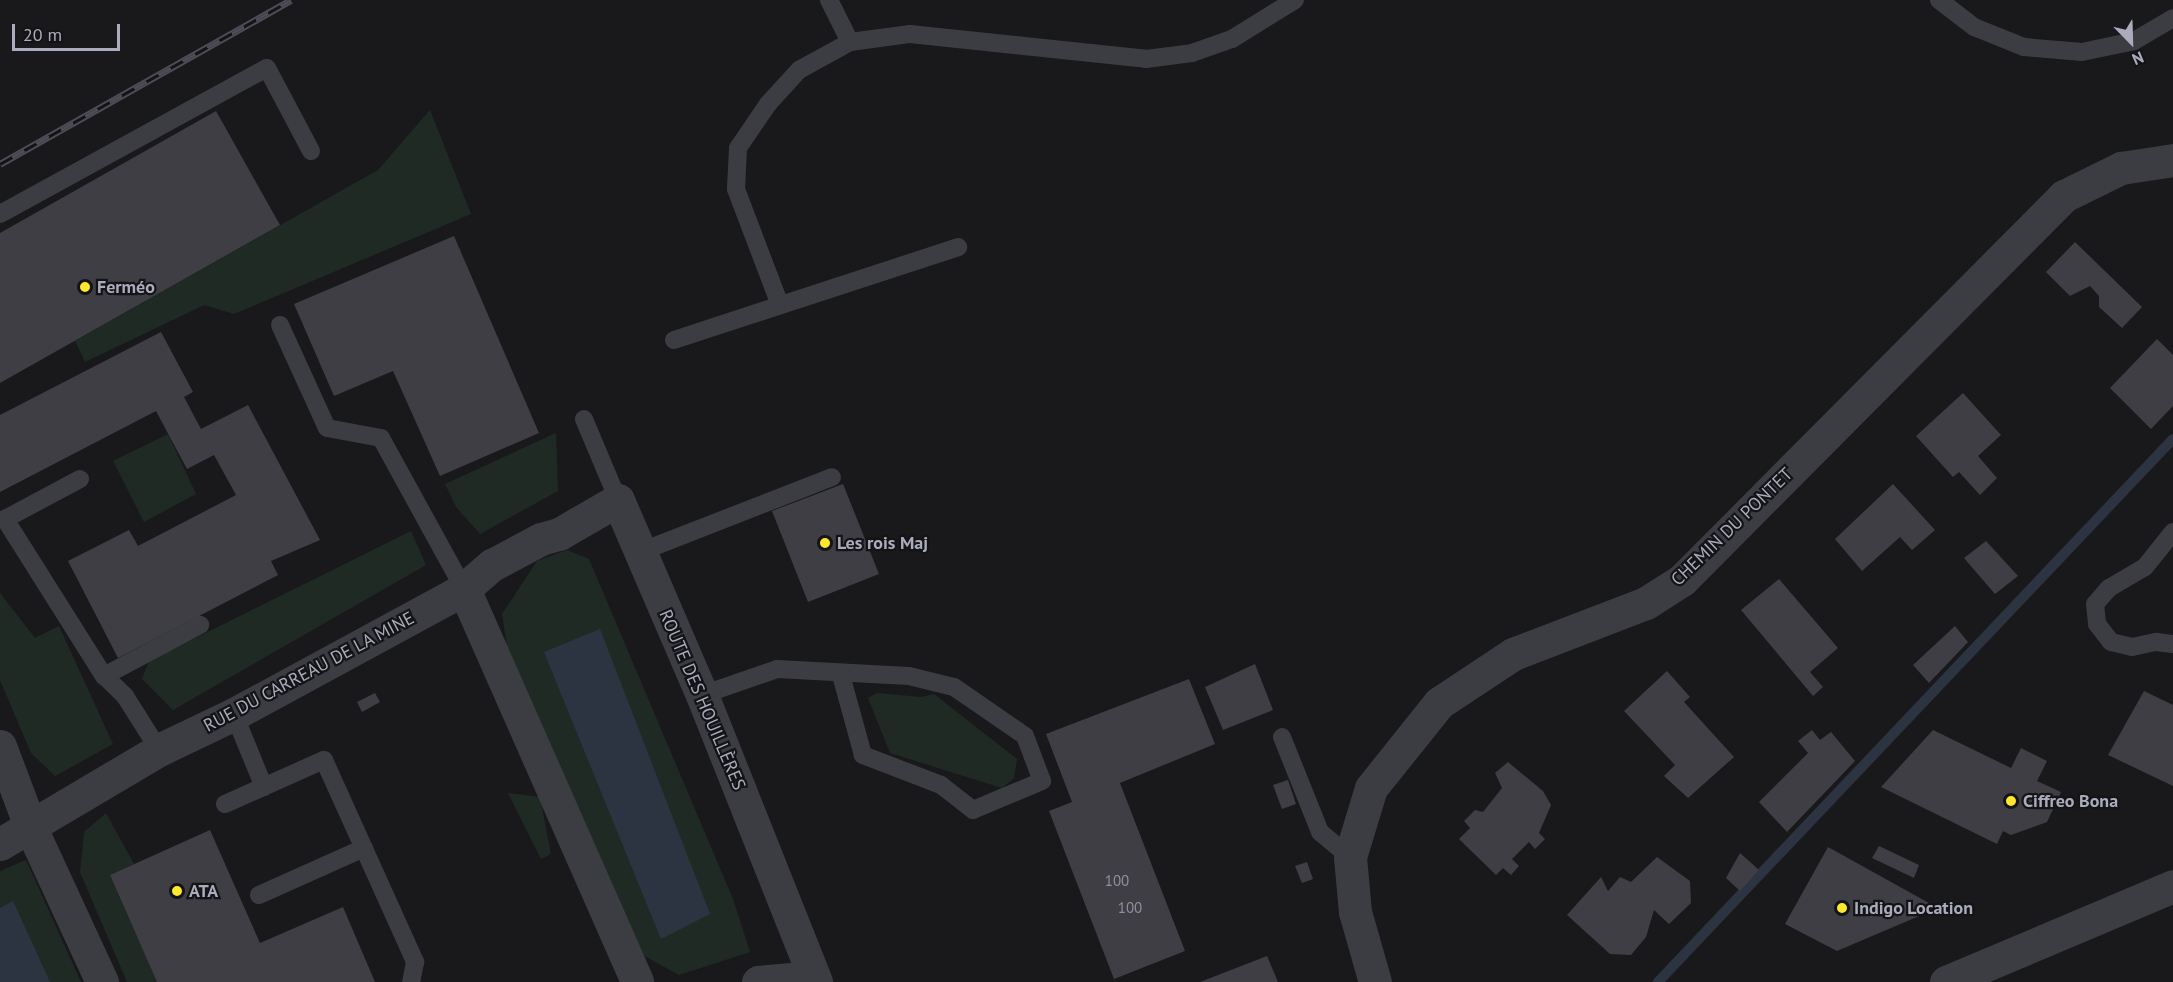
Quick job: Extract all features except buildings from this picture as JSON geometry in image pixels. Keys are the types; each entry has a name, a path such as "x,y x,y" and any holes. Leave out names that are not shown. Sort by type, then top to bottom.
{"street":[{"name":"CHEMIN DU PONTET","path":"1376,982 1355,912 1350,857 1371,788 1439,703 1513,654 1646,603 1682,580 2064,195 2121,168 2173,160"},
{"name":"RUE DU CARREAU DE LA MINE","path":"0,844 159,750 234,714 464,589 492,566 541,539 559,534 618,501"},
{"name":"ROUTE DES HOUILLÈRES","path":"618,501 702,695 815,980"},
{"path":"464,589 637,982"},
{"path":"0,746 30,826 102,982"},
{"path":"1946,982 2173,886"},
{"path":"758,982 815,980"}],"lane":[{"path":"829,0 850,42"},
{"path":"780,305 736,189 738,148 768,104 799,70 850,42 910,34 1146,59 1192,52 1232,39 1295,0"},
{"path":"1939,0 1974,27 2024,46 2082,52 2133,41 2173,18"},
{"path":"0,214 267,68 311,151"},
{"path":"674,340 958,247"},
{"path":"280,325 327,428 381,438 464,589"},
{"name":"ROUTE DES HOUILLÈRES","path":"584,419 618,501"},
{"path":"640,552 832,477"},
{"path":"80,479 5,519 104,676 126,696 159,750"},
{"path":"2173,532 2145,567 2109,588 2095,604 2097,624 2111,642 2132,647 2156,642 2173,644"},
{"path":"104,676 200,625"},
{"path":"702,695 777,669 841,675 909,676 954,687 1025,736 1042,781 973,810 941,785 862,755 841,675"},
{"path":"234,714 264,786"},
{"path":"1282,736 1320,832 1350,857"},
{"path":"225,804 324,760 415,962 411,982"},
{"path":"259,895 364,848"}],"shaded area":[{"path":"430,110 471,214 234,314 204,305 85,362 75,341 378,170"},
{"path":"556,433 558,491 480,534 456,507 445,484"},
{"path":"168,434 196,494 144,522 113,461"},
{"path":"411,531 426,565 173,710 142,679 149,661"},
{"path":"567,550 589,559 733,899 750,952 679,975 641,954 508,653 502,614 537,561"},
{"path":"0,593 35,638 59,626 113,744 55,776 31,753 0,680"},
{"path":"877,693 921,697 934,694 1017,759 1014,778 1002,788 890,753 868,698"},
{"path":"508,793 540,797 551,854 541,859"},
{"path":"106,813 134,864 110,875 157,982 127,982 80,872 84,832"},
{"path":"26,860 81,982 0,982 0,871"}],"water":[{"path":"600,629 710,914 661,939 544,652"},
{"path":"13,901 50,982 0,982 0,908"}],"waterway":[{"path":"1658,982 2173,439"}],"railway":[{"path":"0,164 291,0"}],"place":[{"name":"Ferméo","path":"85,287"},
{"name":"Les rois Maj","path":"825,543"},
{"name":"Ciffreo Bona","path":"2011,801"},
{"name":"ATA","path":"177,891"},
{"name":"Indigo Location","path":"1842,908"}]}
